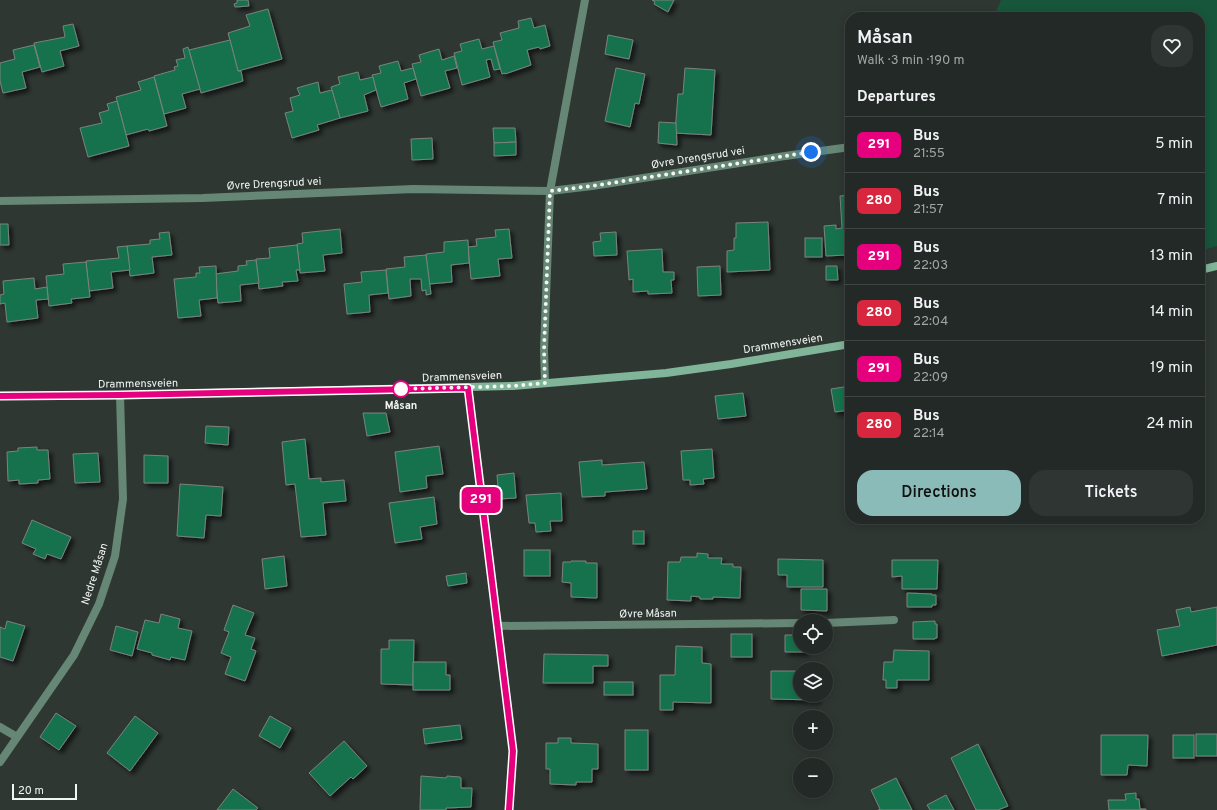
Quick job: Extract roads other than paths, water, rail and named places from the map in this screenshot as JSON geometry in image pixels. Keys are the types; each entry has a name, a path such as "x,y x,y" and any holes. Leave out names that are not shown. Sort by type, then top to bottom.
{"main road":[{"path":"1205,269 1217,266"},
{"name":"Drammensveien","path":"0,396 468,388 666,373 739,363 845,345"}],"street":[{"path":"545,383 544,350 550,191 585,0"},
{"name":"Øvre Drengsrud vei","path":"0,201 203,198 413,189 550,191 845,148"},
{"path":"468,388 513,751 509,810"},
{"name":"Nedre Måsan","path":"0,762 74,654 99,604 114,556 123,499 120,395"},
{"path":"833,623 894,620"},
{"name":"Øvre Måsan","path":"497,626 793,623"},
{"path":"0,727 17,737"}],"place":[{"name":"Måsan","path":"401,389"}]}
